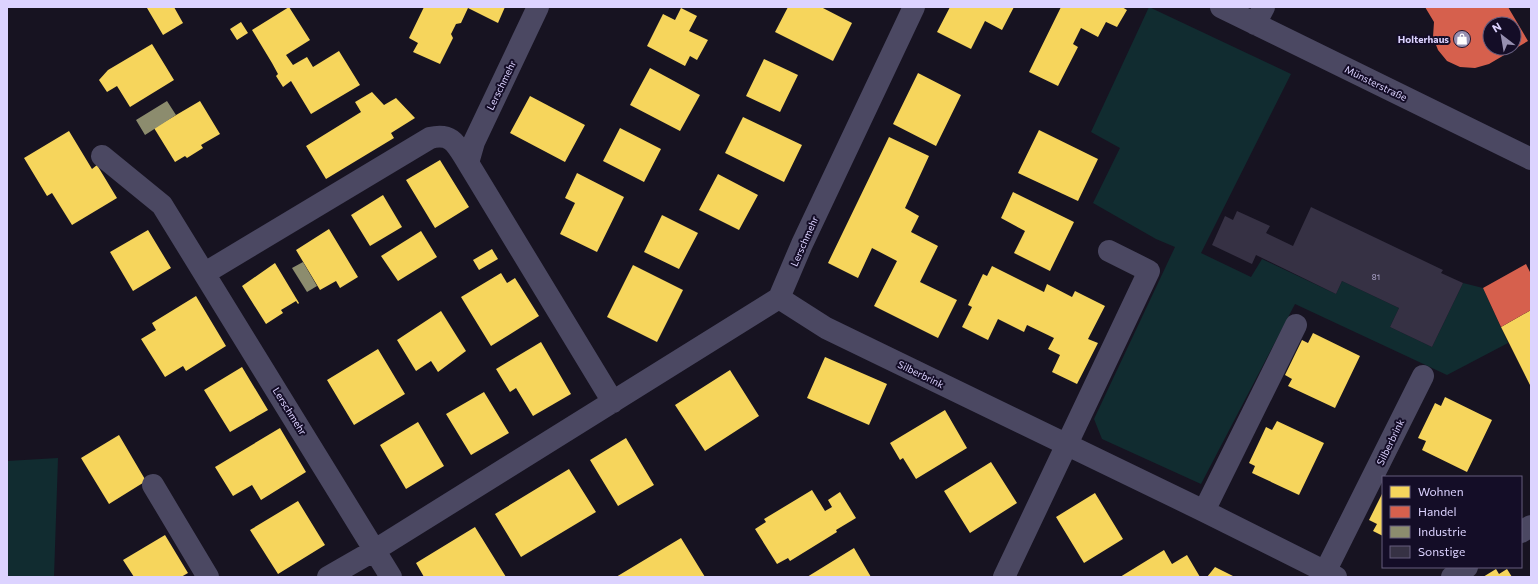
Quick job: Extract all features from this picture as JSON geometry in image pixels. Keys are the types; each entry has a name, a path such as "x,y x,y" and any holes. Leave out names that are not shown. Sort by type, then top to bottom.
{"street":[{"name":"Lerschmehr","path":"468,163 474,142 538,7"},
{"name":"Lerschmehr","path":"779,298 802,244 914,7"},
{"name":"Münsterstraße","path":"1221,7 1259,16 1531,159"},
{"path":"205,273 430,138 439,136 447,137 454,142 468,163 613,402"},
{"name":"Lerschmehr","path":"102,156 162,205 392,577"},
{"path":"1004,577 1150,271 1109,252"},
{"path":"328,577 375,550 779,298"},
{"name":"Silberbrink","path":"779,298 826,328 1204,511 1330,575 1423,376"},
{"path":"1204,511 1296,325"},
{"path":"154,485 208,577"},
{"path":"1522,531 1531,526"},
{"path":"1452,577 1466,568"}],"green space":[{"path":"1149,7 1291,74 1201,253 1251,277 1262,259 1336,294 1342,281 1399,308 1390,327 1432,347 1463,283 1483,288 1508,343 1447,375 1295,304 1201,484 1102,439 1094,419 1175,247 1156,239 1093,203 1120,148 1091,132"},
{"path":"58,458 54,577 7,577 7,461"}],"building: Wohnen":[{"path":"174,7 183,23 163,35 147,8"},
{"path":"289,7 310,40 286,55 293,65 307,57 313,67 339,51 360,85 311,114 291,81 283,87 276,76 278,74 252,30"},
{"path":"424,7 505,7 498,23 468,8 461,23 456,24 451,34 453,38 440,64 413,52 418,43 409,38"},
{"path":"788,7 821,7 852,23 833,61 775,32"},
{"path":"950,7 1014,7 1002,30 985,21 971,49 937,32"},
{"path":"1061,7 1122,7 1127,10 1117,27 1106,22 1098,37 1081,28 1073,44 1078,47 1058,86 1029,72"},
{"path":"681,8 697,16 689,31 708,40 697,60 690,56 685,66 647,46 663,14 675,20"},
{"path":"241,22 248,33 237,40 230,29"},
{"path":"152,44 174,80 130,107 117,86 107,92 99,80 108,70"},
{"path":"764,59 798,75 780,112 746,96"},
{"path":"650,68 700,95 680,131 630,105"},
{"path":"918,73 961,95 936,146 893,124"},
{"path":"372,92 384,105 396,98 415,118 391,133 394,138 326,179 306,146 361,112 355,102"},
{"path":"530,96 585,125 565,162 510,133"},
{"path":"200,101 220,134 201,145 203,148 187,158 185,156 175,162 154,128"},
{"path":"743,117 802,145 784,182 725,153"},
{"path":"620,128 661,149 644,182 603,161"},
{"path":"1039,130 1098,159 1078,201 1018,173"},
{"path":"69,131 92,169 97,165 117,198 72,225 52,193 47,196 24,158"},
{"path":"889,137 929,156 905,208 919,216 911,232 938,246 920,282 957,300 938,338 874,306 897,261 872,248 858,278 828,263"},
{"path":"440,160 469,207 435,228 406,180"},
{"path":"577,173 624,197 597,252 560,234 575,203 565,198"},
{"path":"718,174 758,195 739,230 699,210"},
{"path":"1013,192 1074,222 1050,271 1014,253 1025,231 1001,218"},
{"path":"383,195 402,227 370,246 351,215"},
{"path":"662,215 698,233 679,269 644,252"},
{"path":"329,229 358,277 340,288 336,281 320,290 296,250"},
{"path":"148,230 171,268 133,291 110,252"},
{"path":"421,231 437,257 398,281 381,256"},
{"path":"492,249 498,259 479,270 473,260"},
{"path":"275,263 299,303 298,304 296,301 281,310 283,313 266,324 242,286"},
{"path":"633,265 683,290 657,342 607,317"},
{"path":"992,266 1044,292 1047,284 1072,297 1075,291 1105,306 1088,339 1098,343 1077,384 1052,372 1060,355 1048,349 1054,338 1027,325 1024,332 998,319 988,340 962,327 972,307 968,305 983,274 987,276"},
{"path":"501,273 507,283 515,278 539,316 491,346 461,297"},
{"path":"196,296 226,346 186,371 183,366 165,377 141,339 156,330 152,323"},
{"path":"1531,310 1531,387 1501,327"},
{"path":"441,311 466,351 438,372 431,361 416,371 397,340"},
{"path":"1313,333 1360,356 1335,408 1288,386 1292,379 1285,375 1302,340 1308,343"},
{"path":"541,342 571,394 533,416 516,388 510,392 496,369"},
{"path":"378,349 405,394 354,425 327,380"},
{"path":"825,357 887,384 869,425 807,398"},
{"path":"242,367 268,410 230,432 204,390"},
{"path":"730,370 759,416 705,451 675,405"},
{"path":"484,392 509,433 471,455 446,414"},
{"path":"1445,397 1492,420 1467,472 1422,450 1426,441 1418,438 1435,403 1441,406"},
{"path":"945,410 967,448 916,479 903,458 900,460 890,443"},
{"path":"1277,421 1324,443 1299,495 1252,473 1255,466 1249,463 1266,427 1272,430"},
{"path":"418,422 444,466 406,489 380,445"},
{"path":"280,428 306,472 261,500 252,485 233,496 215,467"},
{"path":"119,435 146,481 109,504 81,458"},
{"path":"626,438 654,485 618,506 590,460"},
{"path":"991,462 1017,503 970,533 944,491"},
{"path":"569,469 596,512 521,557 495,514"},
{"path":"812,490 825,511 832,507 828,500 840,492 856,518 836,530 837,532 790,561 788,558 777,564 755,529 766,522 764,519"},
{"path":"1095,493 1123,539 1084,563 1056,517"},
{"path":"1382,494 1382,536 1373,531 1377,524 1369,520"},
{"path":"298,501 325,545 278,574 250,530"},
{"path":"475,527 506,577 424,577 416,563"},
{"path":"165,535 188,573 181,577 134,577 123,560"},
{"path":"681,538 705,577 616,577"},
{"path":"854,548 871,577 807,577"},
{"path":"1164,550 1172,564 1187,555 1200,577 1120,577"},
{"path":"1215,567 1235,577 1207,577"},
{"path":"1496,569 1499,574 1507,569 1512,577 1483,577"}],"building: Handel":[{"name":"Holterhaus","path":"1425,7 1508,7 1513,16 1482,16 1482,56 1503,56 1489,64 1475,68 1460,67 1447,61 1438,50 1433,37 1434,22"},
{"name":"Holterhaus","path":"1522,31 1528,41 1522,45"},
{"path":"1526,264 1531,274 1531,310 1501,327 1483,288"}],"building: Industrie":[{"path":"167,101 176,115 145,135 136,120"},
{"path":"303,262 317,286 307,292 292,268"}],"building: Sonstige":[{"path":"1311,207 1443,270 1441,273 1463,283 1432,347 1390,327 1399,308 1342,281 1336,294 1256,255 1252,264 1212,245 1225,216 1233,220 1237,211 1270,226 1266,233 1293,246"}],"place":[{"name":"Holterhaus","path":"1462,39"}]}
